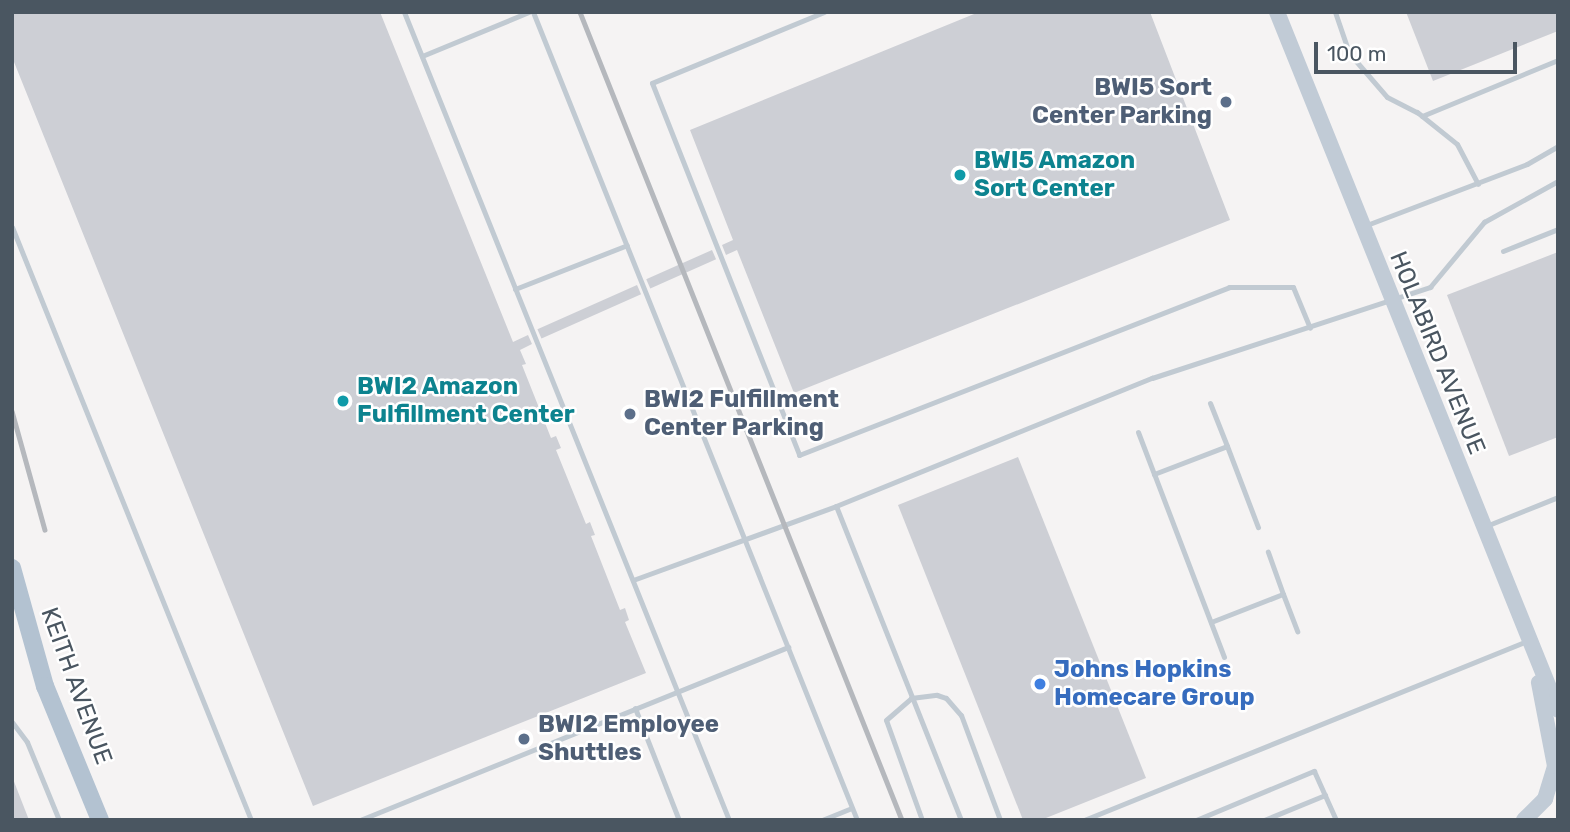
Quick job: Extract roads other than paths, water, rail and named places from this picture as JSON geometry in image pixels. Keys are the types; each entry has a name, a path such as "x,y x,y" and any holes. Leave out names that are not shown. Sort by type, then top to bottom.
{"main road":[{"name":"HOLABIRD AVENUE","path":"1277,12 1361,228 1558,709"},
{"name":"KEITH AVENUE","path":"12,568 45,686 100,820"},
{"path":"1524,820 1545,799 1555,766 1529,640"}],"lane":[{"path":"404,12 729,820"},
{"path":"422,56 531,12 857,820"},
{"path":"824,12 652,83 799,455 1229,287 1293,287 1310,328"},
{"path":"1335,12 1349,53 1387,97 1422,116 1457,144 1478,184"},
{"path":"1422,116 1558,60"},
{"path":"1361,228 1478,184 1558,146"},
{"path":"633,580 836,506 1152,378 1430,287 1484,222 1558,181"},
{"path":"12,227 250,820"},
{"path":"1503,251 1558,229"},
{"path":"515,289 627,245"},
{"path":"1210,403 1258,527"},
{"path":"1138,432 1224,657"},
{"path":"1154,474 1227,446"},
{"path":"1483,527 1558,497"},
{"path":"836,506 961,820"},
{"path":"1268,552 1297,631"},
{"path":"1211,622 1283,594"},
{"path":"1084,820 1529,640"},
{"path":"360,820 788,647"},
{"path":"922,820 887,730 890,712 911,698 937,695 953,704 1000,820"},
{"path":"635,708 680,820"},
{"path":"12,722 27,742 59,820"},
{"path":"1196,820 1314,771 1336,820"},
{"path":"1264,820 1325,795"},
{"path":"822,820 852,808"}],"railway":[{"path":"580,12 902,820"},
{"path":"12,411 45,530"}],"place":[{"name":"BWI5 Sort Center Parking","path":"1226,102"},
{"name":"BWI5 Amazon Sort Center","path":"960,175"},
{"name":"BWI2 Amazon Fulfillment Center","path":"343,401"},
{"name":"BWI2 Fulfillment Center Parking","path":"630,414"},
{"name":"Johns Hopkins Homecare Group","path":"1040,684"},
{"name":"BWI2 Employee Shuttles","path":"524,739"}]}
